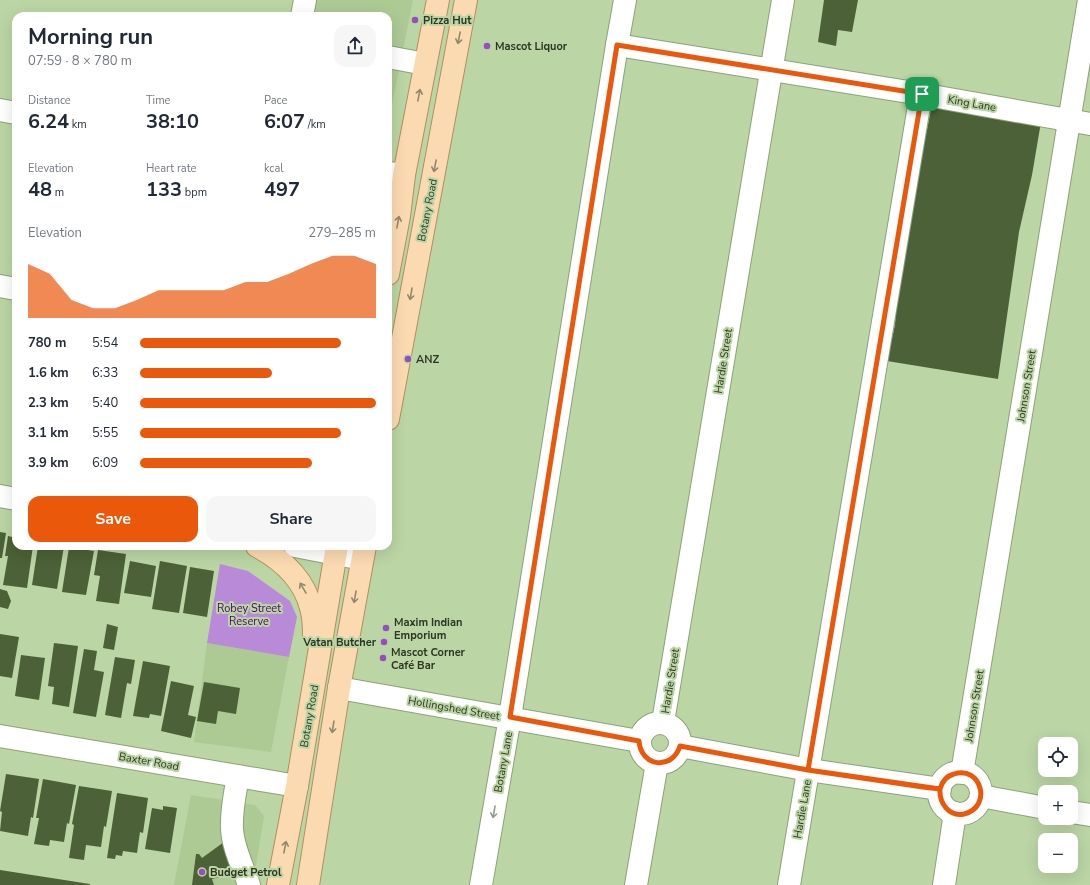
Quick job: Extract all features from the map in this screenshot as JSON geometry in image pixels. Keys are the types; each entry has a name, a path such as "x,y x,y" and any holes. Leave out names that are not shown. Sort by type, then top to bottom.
{"main road":[{"path":"392,253 399,216 396,174 425,64 438,0"},
{"name":"Botany Road","path":"392,398 466,0"},
{"path":"264,550 289,569 300,581 307,594 312,610 315,682"},
{"name":"Botany Road","path":"278,885 297,786 336,550"},
{"path":"308,885 339,688 363,553"}],"street":[{"path":"303,12 305,0"},
{"name":"Botany Lane","path":"481,885 510,717 625,0"},
{"name":"Hardie Street","path":"663,722 782,0"},
{"name":"Johnson Street","path":"962,773 1080,122 1089,0"},
{"name":"King Lane","path":"617,45 922,94 1080,122"},
{"path":"392,58 425,64"},
{"name":"Hardie Lane","path":"789,885 922,94"},
{"path":"0,110 12,112"},
{"path":"0,286 12,288"},
{"path":"0,496 12,498"},
{"path":"336,550 363,553"},
{"name":"Hollingshed Street","path":"339,688 639,741"},
{"path":"657,722 663,722 673,727 677,731 680,746 678,752 669,761 657,763 646,758 640,747 639,741 641,734 650,725 657,722"},
{"name":"Baxter Road","path":"0,736 297,786"},
{"path":"680,746 808,770 940,789"},
{"path":"636,885 657,763"},
{"path":"962,773 969,774 978,783 981,796 979,803 974,808 962,814 955,814 945,807 940,796 940,789 942,784 950,775 962,773"},
{"path":"238,776 234,795 232,829 234,844 249,885"},
{"path":"981,796 1038,807"},
{"path":"1078,813 1090,815"},
{"path":"944,885 955,814"}],"shaded area":[{"path":"316,0 413,0 392,105 392,12 314,12"},
{"path":"207,643 289,657 271,752 194,742"},
{"path":"191,795 255,805 264,816 255,871 250,885 174,885"}],"green space":[{"name":"Robey Street Reserve","path":"220,564 248,571 290,601 297,617 289,657 207,643"}],"building":[{"path":"824,0 858,0 852,32 838,30 836,46 818,42"},
{"path":"932,105 1041,122 1032,175 1019,232 998,379 887,361 895,325 901,269 908,241 921,159"},
{"path":"0,532 6,533 2,558 0,558"},
{"path":"8,536 12,537 12,550 32,550 27,588 3,585 8,556 5,556"},
{"path":"37,550 63,550 57,589 32,585"},
{"path":"69,550 94,551 86,595 62,592"},
{"path":"98,550 126,554 119,604 96,601 100,576 94,575"},
{"path":"130,561 156,566 151,597 124,593"},
{"path":"160,561 187,566 179,613 152,609"},
{"path":"190,567 214,571 207,617 183,613"},
{"path":"0,589 7,591 11,601 8,609 0,607"},
{"path":"107,624 118,627 114,650 103,648"},
{"path":"0,634 19,637 12,678 0,676"},
{"path":"54,643 78,646 69,707 52,704 54,687 48,686"},
{"path":"84,649 97,651 94,670 104,672 96,717 73,713"},
{"path":"21,655 45,658 39,700 15,696"},
{"path":"115,657 135,660 131,684 127,683 121,718 105,715"},
{"path":"143,661 170,666 161,716 150,714 149,718 133,716"},
{"path":"171,681 194,686 188,715 196,717 191,738 161,731"},
{"path":"204,682 240,688 236,714 218,711 216,724 197,721"},
{"path":"6,774 39,779 33,818 31,817 28,836 0,831 2,812 0,811"},
{"path":"43,779 76,785 64,842 50,840 49,846 34,844 39,818 36,818"},
{"path":"79,786 112,791 101,847 86,845 84,860 69,858 74,825 72,824"},
{"path":"117,793 148,798 143,833 140,832 137,853 123,851 122,856 116,855 115,859 107,858"},
{"path":"163,806 177,808 170,853 145,849 152,808 163,810"},
{"path":"235,834 250,869 212,879 214,885 192,885 196,854 199,854 202,858"},
{"path":"0,870 90,884 90,885 0,885"}],"place":[{"name":"Pizza Hut","path":"415,20"},
{"name":"Mascot Liquor","path":"487,46"},
{"name":"ANZ","path":"408,359"},
{"name":"Maxim Indian Emporium","path":"386,628"},
{"name":"Vatan Butcher","path":"384,642"},
{"name":"Mascot Corner Café Bar","path":"383,658"},
{"name":"Budget Petrol","path":"202,872"}],"route":[{"path":"922,94 617,45 510,717 639,741 642,752 646,758 657,763 669,761 678,752 680,746 808,770 940,789 941,802 949,811 955,814 969,812 979,803 981,796 978,783 969,774 956,773 950,775 942,784 940,789 923,787 808,770 922,94"}]}
